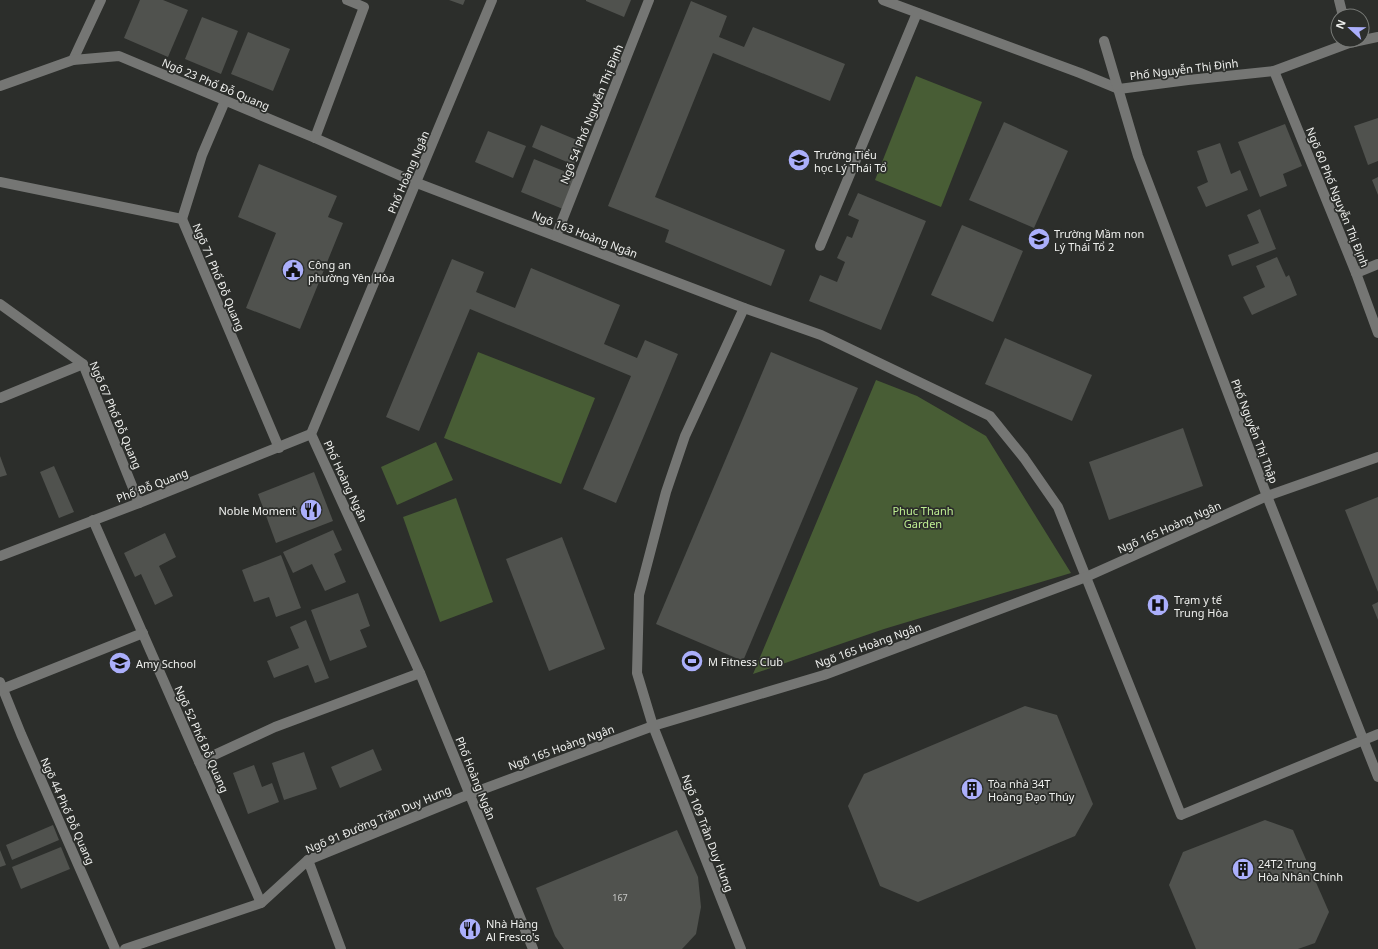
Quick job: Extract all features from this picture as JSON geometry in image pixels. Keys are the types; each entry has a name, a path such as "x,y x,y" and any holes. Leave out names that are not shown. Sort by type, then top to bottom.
{"street":[{"path":"73,60 101,0"},
{"path":"315,138 364,7 347,0"},
{"name":"Phố Hoàng Ngân","path":"492,0 417,183 311,434 420,673 533,949"},
{"name":"Ngõ 54 Phố Nguyễn Thị Định","path":"556,236 650,0"},
{"name":"Phố Nguyễn Thị Định","path":"883,0 1080,73 1119,89 1274,71 1333,48"},
{"path":"820,246 917,13"},
{"name":"Phố Nguyễn Thị Thập","path":"1104,41 1138,156 1267,496 1378,777"},
{"name":"Ngõ 23 Phố Đỗ Quang","path":"0,86 73,60 119,56 315,138 417,183"},
{"name":"Ngõ 60 Phố Nguyễn Thị Định","path":"1274,71 1356,273 1378,333"},
{"path":"182,218 202,155 225,100"},
{"name":"Ngõ 71 Phố Đỗ Quang","path":"0,182 182,218 279,448"},
{"name":"Ngõ 163 Hoàng Ngân","path":"417,183 744,308 821,335 990,416 1024,458 1058,507 1181,815 1363,740"},
{"path":"1356,273 1378,264"},
{"name":"Ngõ 67 Phố Đỗ Quang","path":"0,304 83,364 139,503"},
{"name":"Ngõ 109 Trần Duy Hưng","path":"741,949 653,726 637,673 639,595 666,492 684,436 744,308"},
{"path":"0,398 83,364"},
{"name":"Phố Đỗ Quang","path":"0,556 139,503 311,434"},
{"name":"Ngõ 165 Hoàng Ngân","path":"470,794 653,726 824,675 1086,577 1267,496 1378,457"},
{"name":"Ngõ 52 Phố Đỗ Quang","path":"93,520 261,903"},
{"path":"1,687 143,633"},
{"path":"199,762 275,727 420,673"},
{"name":"Ngõ 44 Phố Đỗ Quang","path":"1,687 115,949"},
{"path":"1363,740 1378,734"},
{"name":"Ngõ 91 Đường Trần Duy Hưng","path":"125,949 261,903 308,860 470,794"},
{"path":"308,860 341,949"}],"green space":[{"path":"916,76 982,102 941,207 875,180"},
{"path":"478,352 595,398 561,484 444,438"},
{"name":"Phuc Thanh Garden","path":"876,380 917,396 986,436 1071,573 884,629 753,674"},
{"path":"436,442 453,480 397,505 381,467"},
{"path":"456,498 493,602 440,622 403,517"}],"building":[{"path":"140,0 163,0 188,10 168,57 124,38"},
{"path":"449,0 465,0 463,5"},
{"path":"586,0 631,0 624,17"},
{"path":"691,1 727,16 719,37 744,47 753,27 845,64 830,101 713,53 655,197 785,250 771,286 665,242 669,230 608,206"},
{"path":"202,17 238,31 221,74 185,59"},
{"path":"248,32 290,49 273,91 231,74"},
{"path":"1378,118 1378,161 1368,165 1354,126"},
{"path":"1004,122 1068,151 1034,228 969,200"},
{"path":"1285,124 1302,166 1283,174 1287,186 1260,197 1238,142"},
{"path":"541,125 584,143 574,165 532,147"},
{"path":"488,131 526,146 513,178 475,162"},
{"path":"1220,143 1231,174 1240,170 1248,190 1206,207 1197,187 1208,182 1197,151"},
{"path":"534,159 576,176 563,209 521,192"},
{"name":"Công an phường Yên Hòa","path":"259,164 337,196 328,217 343,223 300,329 246,308 276,233 238,217"},
{"path":"1378,177 1378,195 1372,180"},
{"path":"858,193 926,221 881,330 809,301 820,275 837,282 845,262 837,258 847,236 852,238 859,220 848,215"},
{"path":"1260,209 1276,249 1232,266 1228,255 1259,243 1247,215"},
{"path":"962,225 1023,251 993,322 931,295"},
{"path":"1277,257 1286,277 1289,275 1297,295 1252,315 1243,297 1265,287 1256,266"},
{"path":"452,259 484,272 476,292 515,308 531,268 620,305 604,344 637,358 645,340 678,354 616,503 583,489 631,376 470,309 419,431 386,417"},
{"path":"1005,338 1092,375 1072,421 985,384"},
{"path":"771,352 858,388 743,661 656,624"},
{"path":"1183,428 1203,486 1109,520 1089,462"},
{"path":"0,456 7,475 0,477"},
{"path":"54,466 74,512 59,518 40,472"},
{"path":"314,472 333,521 276,543 258,494"},
{"path":"1378,497 1378,592 1345,510"},
{"path":"333,530 342,550 334,554 346,582 325,591 312,564 293,573 283,552"},
{"path":"165,533 176,557 159,566 173,596 155,605 141,574 135,577 124,553"},
{"path":"562,537 605,649 549,671 506,559"},
{"path":"281,555 301,608 276,617 269,597 254,602 242,570"},
{"path":"358,593 370,626 360,630 367,647 330,661 311,610"},
{"path":"1378,602 1378,620 1372,605"},
{"path":"306,620 329,678 315,683 308,665 274,678 267,661 299,648 290,627"},
{"name":"Tòa nhà 34T Hoàng Đạo Thúy","path":"1025,706 1057,715 1093,804 1075,836 918,902 880,886 848,806 864,774"},
{"path":"373,749 382,770 340,788 331,767"},
{"path":"304,752 317,789 284,800 272,763"},
{"path":"254,765 262,787 272,783 279,802 248,814 233,773"},
{"name":"24T2 Trung Hòa Nhân Chính","path":"1265,820 1293,830 1329,912 1315,943 1298,949 1196,949 1169,885 1183,852"},
{"path":"53,825 59,840 12,860 6,845"},
{"path":"677,830 698,877 701,907 696,934 682,949 564,949 555,936 536,888"},
{"path":"61,847 70,869 21,889 12,867"},
{"path":"0,850 6,865 0,867"}],"place":[{"name":"Trường Tiểu học Lý Thái Tổ","path":"799,160"},
{"name":"Trường Mầm non Lý Thái Tổ 2","path":"1039,239"},
{"name":"Công an phường Yên Hòa","path":"293,270"},
{"name":"Noble Moment","path":"311,510"},
{"name":"Trạm y tế Trung Hòa","path":"1158,605"},
{"name":"M Fitness Club","path":"692,661"},
{"name":"Amy School","path":"120,663"},
{"name":"Tòa nhà 34T Hoàng Đạo Thúy","path":"972,789"},
{"name":"24T2 Trung Hòa Nhân Chính","path":"1243,869"},
{"name":"Nhà Hàng Al Fresco's","path":"470,929"}]}
